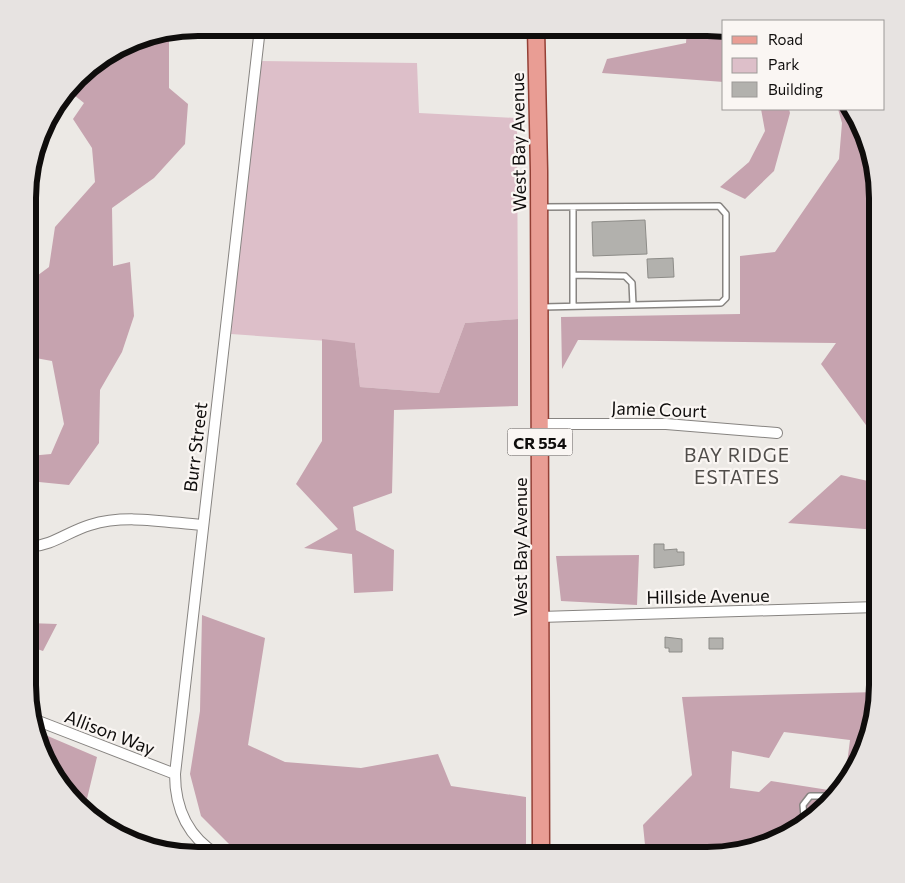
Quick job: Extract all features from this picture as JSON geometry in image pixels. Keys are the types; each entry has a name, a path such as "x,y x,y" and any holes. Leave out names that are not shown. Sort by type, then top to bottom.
{"main road":[{"name":"West Bay Avenue","path":"536,36 540,307 540,846"}],"street":[{"name":"Burr Street","path":"204,846 184,821 175,792 175,774 189,665 201,525 215,424 259,37"},
{"name":"Jamie Court","path":"540,424 666,424 777,433"},
{"path":"37,547 46,546 88,525 109,521 131,520 201,525"},
{"name":"Hillside Avenue","path":"540,617 868,606"},
{"name":"Allison Way","path":"41,722 175,774"}],"lane":[{"path":"539,207 718,206 725,211 727,236 724,302 718,304 540,307"},
{"path":"573,207 573,306"},
{"path":"573,275 625,276 632,283 633,305"},
{"path":"804,814 802,805 810,796 824,796"}],"green space":[{"path":"260,61 417,63 419,113 517,118 518,319 465,323 439,393 360,387 355,343 231,334"},
{"path":"51,752 62,769 62,771"}],"shaded area":[{"path":"686,36 722,37 722,82 602,73 607,59 686,43"},
{"path":"169,39 169,88 188,104 185,144 154,178 112,208 113,266 130,262 134,316 122,352 100,390 99,443 69,485 37,482 37,455 51,454 64,424 52,361 36,358 36,276 49,267 55,227 95,182 92,148 73,119 84,103 73,95 91,76 117,58 146,45"},
{"path":"761,110 789,110 774,171 745,199 720,187 749,162 765,131"},
{"path":"838,110 842,110 847,117 860,146 866,167 868,188 868,428 821,364 836,343 578,340 562,369 561,317 740,314 740,256 775,252 839,159 842,123"},
{"path":"518,319 518,406 394,410 392,493 353,507 356,530 394,550 393,591 354,593 352,554 304,548 338,529 296,484 322,441 322,339 355,343 360,387 439,393 465,323"},
{"path":"841,475 868,481 868,529 788,523"},
{"path":"639,555 637,605 561,601 556,556"},
{"path":"202,615 265,638 248,745 285,762 361,768 438,754 451,786 526,797 526,846 231,846 201,816 190,774 200,711"},
{"path":"37,623 57,624 43,651 37,649"},
{"path":"868,692 863,727 847,767 850,740 784,732 769,758 732,751 730,788 759,792 771,781 829,790 805,813 788,825 759,838 738,844 717,846 645,846 643,825 692,775 682,697"},
{"path":"44,735 97,757 86,801 70,783 51,752"}],"building":[{"path":"645,220 647,254 593,256 592,222"},
{"path":"673,258 674,277 648,278 647,259"},
{"path":"654,544 664,544 664,550 677,549 677,552 684,552 684,565 654,568"},
{"path":"665,637 682,639 682,652 669,652 669,648 665,648"},
{"path":"709,638 723,638 723,649 709,649"}],"district":[{"name":"BAY RIDGE ESTATES","path":"737,465"}]}
